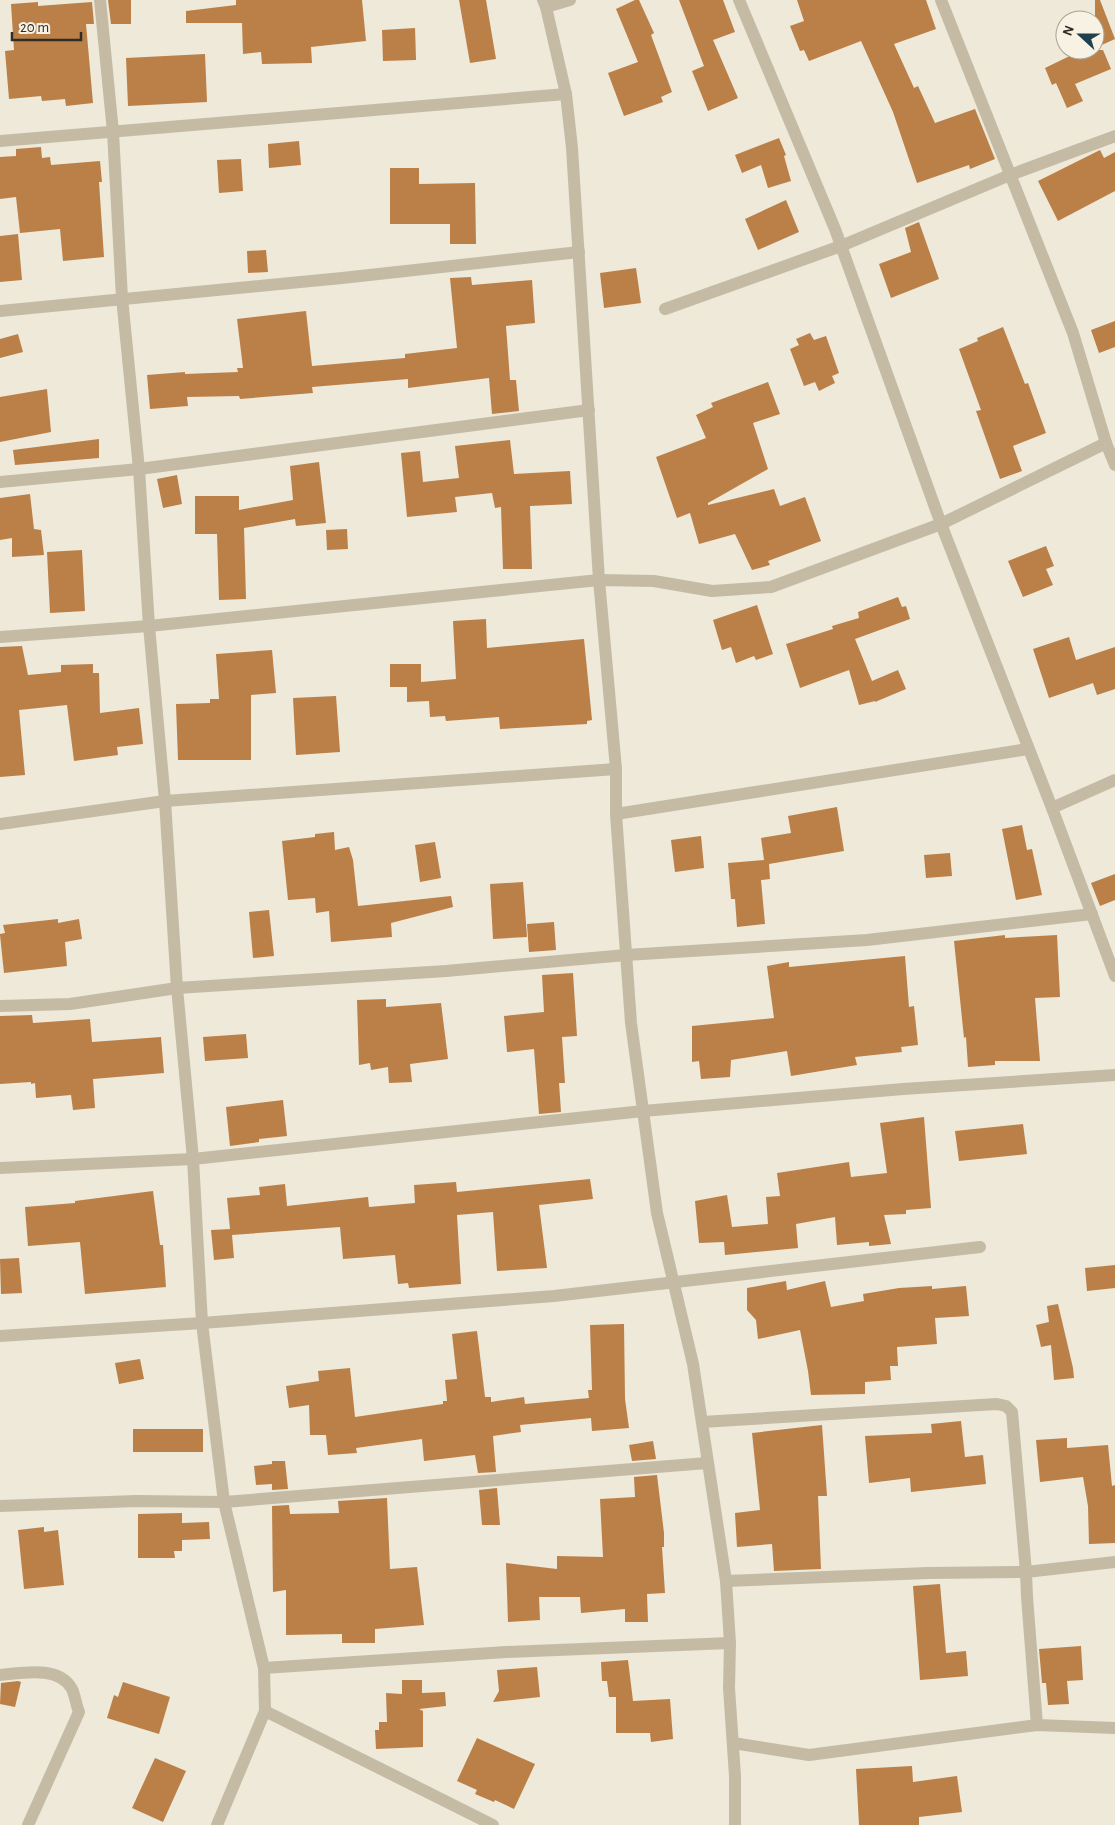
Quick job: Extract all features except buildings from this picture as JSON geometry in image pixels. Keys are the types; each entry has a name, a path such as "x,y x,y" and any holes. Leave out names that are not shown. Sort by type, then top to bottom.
{"street":[{"path":"100,0 112,132 122,298 139,468 148,626 165,801 177,988 194,1159 202,1324 224,1502 264,1668 266,1711 217,1825"},
{"path":"570,0 544,3 566,94 572,148 599,580 616,769 616,814 631,1023 657,1213 694,1364 707,1463 726,1581 730,1643 729,1688 733,1743 735,1825"},
{"path":"739,0 841,246 941,524 1052,808 1115,976"},
{"path":"941,0 1073,333 1106,443 1115,465"},
{"path":"0,141 566,94"},
{"path":"665,309 841,246 1010,175 1115,136"},
{"path":"0,311 342,278 579,252"},
{"path":"0,482 139,468 589,410"},
{"path":"0,637 148,626 599,580 654,581 712,591 771,587 941,524 1106,443"},
{"path":"616,814 1028,749"},
{"path":"0,824 165,801 616,769"},
{"path":"1052,808 1115,780"},
{"path":"0,1006 70,1004 177,988 446,971 626,955 867,940 1092,914"},
{"path":"0,1168 194,1159 644,1110 903,1088 1115,1075"},
{"path":"0,1336 202,1324 554,1296 980,1247"},
{"path":"702,1422 987,1405 1006,1406 1012,1412 1037,1725"},
{"path":"0,1506 136,1501 224,1502 707,1463"},
{"path":"726,1581 928,1573 1026,1572 1115,1562"},
{"path":"264,1668 506,1652 730,1643"},
{"path":"0,1675 38,1672 56,1675 72,1688 78,1712 28,1825"},
{"path":"266,1711 493,1825"},
{"path":"733,1743 809,1755 1037,1725 1115,1728"}]}
